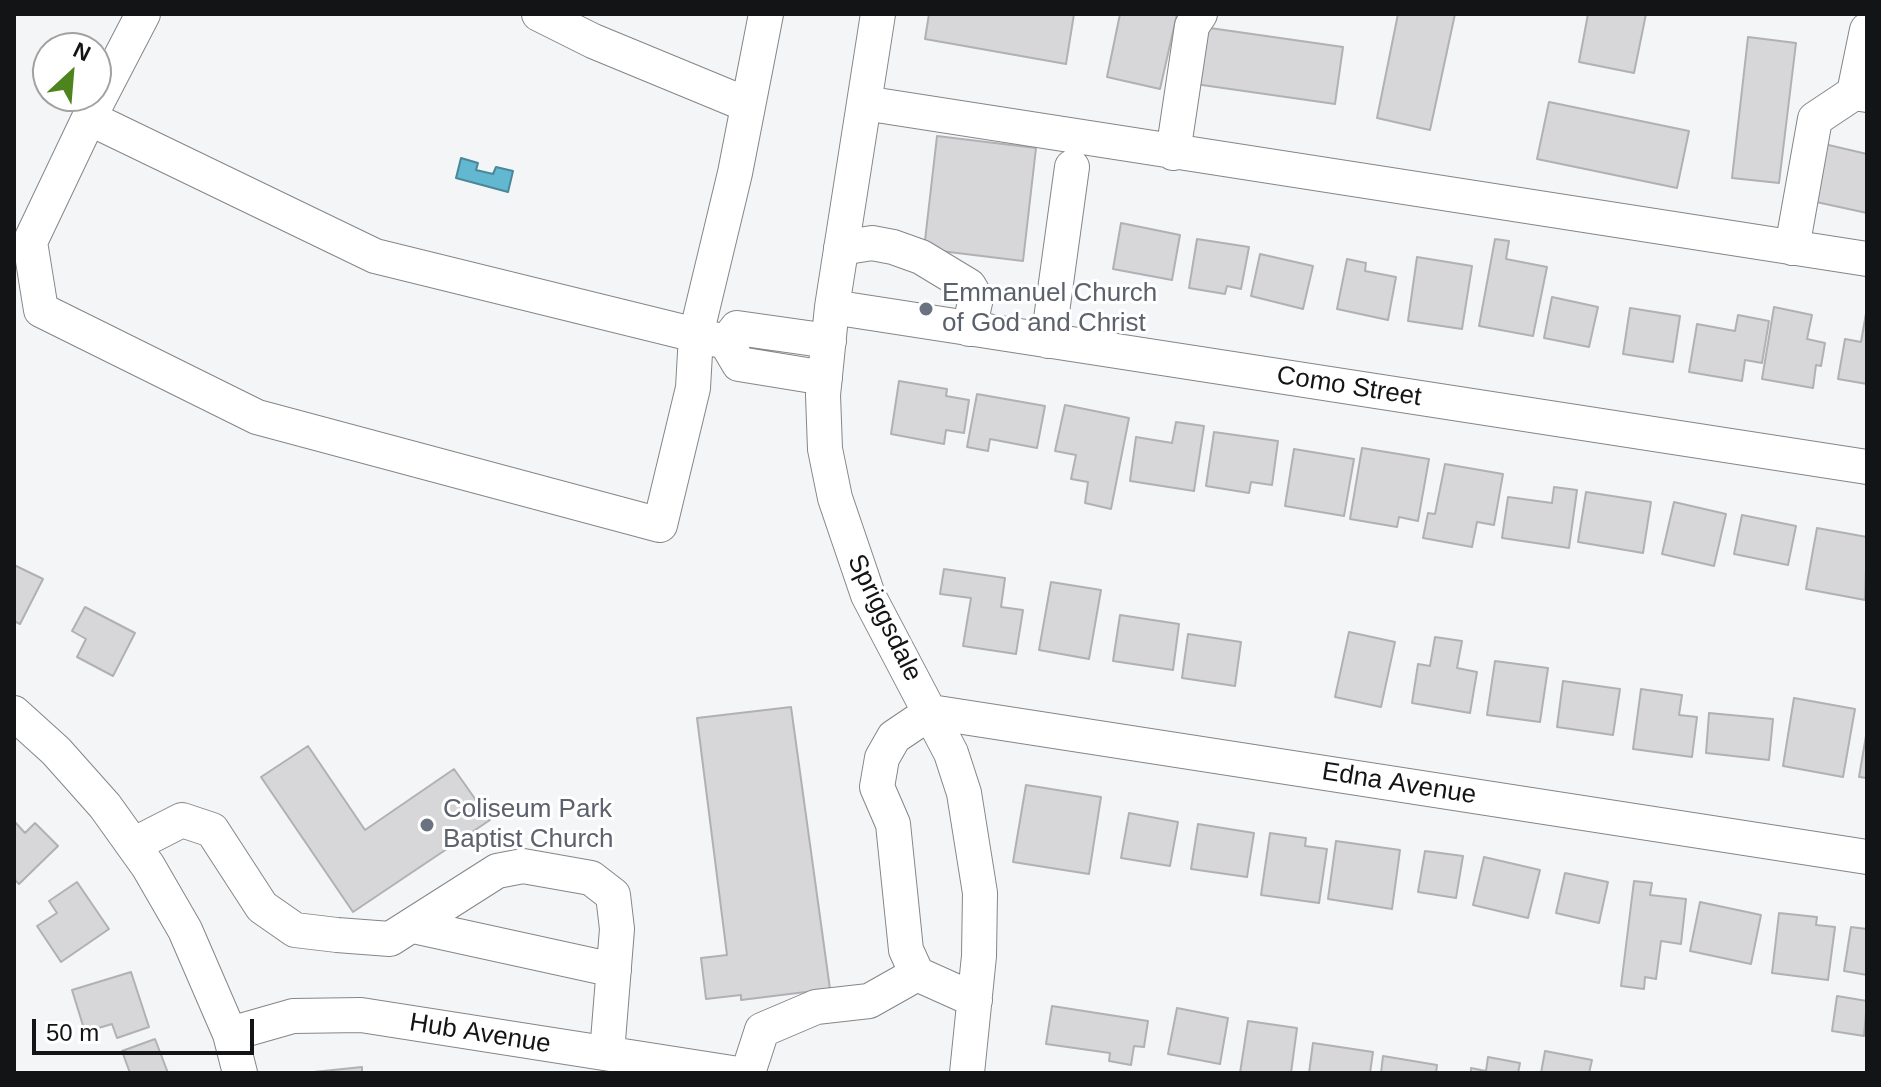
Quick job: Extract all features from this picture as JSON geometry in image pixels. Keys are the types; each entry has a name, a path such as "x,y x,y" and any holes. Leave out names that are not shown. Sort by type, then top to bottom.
{"street":[{"path":"143,14 30,242 41,310 257,417 660,525 693,388 711,338 748,105 766,14"},
{"path":"539,14 593,41 748,105"},
{"name":"Spriggsdale","path":"878,14 830,324 825,378 825,449 850,549 868,595 931,712 955,766 976,850 980,893 975,1000 967,1073"},
{"path":"1173,153 1192,26 1200,14"},
{"path":"1792,248 1815,119 1860,94 1867,30"},
{"path":"864,103 1867,259"},
{"path":"89,118 375,256 711,338 739,364 825,378"},
{"path":"1048,341 1072,167"},
{"path":"841,248 872,243 893,247 921,257 969,286 976,298 969,329"},
{"name":"Como Street","path":"711,338 737,328 830,324 969,329 1867,467"},
{"path":"931,712 894,737 882,758 877,787 893,824 906,950 917,974 975,1000"},
{"name":"Edna Avenue","path":"931,712 1867,857"},
{"path":"14,713 56,751 105,806 133,845 185,930 230,1034 240,1073"},
{"path":"133,845 182,820 212,830 262,907 295,930 390,939 497,871 523,866 591,878 613,895 617,929 607,1053"},
{"path":"413,926 614,970"},
{"path":"748,1073 762,1030 816,1007 869,1001 917,974"},
{"name":"Hub Avenue","path":"230,1034 293,1016 361,1015 732,1073"}],"water":[{"path":"461,158 478,163 476,170 493,174 496,167 513,171 508,192 456,178"}],"building":[{"path":"929,14 1074,14 1066,64 925,39"},
{"path":"1120,14 1177,14 1160,89 1107,77"},
{"path":"1398,14 1455,14 1430,130 1377,118"},
{"path":"1588,14 1646,14 1634,73 1579,62"},
{"path":"1203,27 1343,47 1335,104 1195,84"},
{"path":"1748,37 1796,43 1779,183 1732,178"},
{"path":"1549,102 1689,131 1677,188 1537,159"},
{"path":"937,136 1036,148 1023,261 924,249"},
{"path":"1820,143 1867,154 1867,213 1807,200"},
{"path":"1121,223 1180,235 1172,280 1113,269"},
{"path":"1197,239 1249,247 1241,289 1227,286 1225,294 1189,288"},
{"path":"1495,239 1509,241 1506,259 1547,267 1533,336 1479,326"},
{"path":"1260,254 1313,266 1303,309 1251,296"},
{"path":"1417,257 1472,266 1462,329 1408,321"},
{"path":"1347,259 1366,263 1365,271 1396,277 1388,320 1337,309"},
{"path":"1552,297 1598,307 1589,347 1544,338"},
{"path":"1774,307 1812,315 1807,339 1825,343 1821,366 1816,365 1813,388 1762,379"},
{"path":"1630,308 1680,316 1673,362 1623,354"},
{"path":"1867,308 1867,384 1838,379 1845,339 1861,342"},
{"path":"1738,315 1769,321 1762,363 1745,360 1742,381 1689,372 1697,324 1735,331"},
{"path":"899,381 947,389 946,396 969,400 964,433 946,430 944,444 891,434"},
{"path":"977,394 1045,406 1037,448 990,439 988,451 967,447"},
{"path":"1065,405 1129,418 1111,509 1085,503 1088,482 1071,479 1076,455 1055,451"},
{"path":"1176,422 1204,426 1194,491 1130,481 1136,437 1172,443"},
{"path":"1214,432 1278,441 1272,485 1251,482 1249,493 1206,486"},
{"path":"1362,448 1429,459 1418,521 1399,517 1397,527 1350,519"},
{"path":"1294,449 1354,459 1344,516 1285,506"},
{"path":"1445,464 1503,474 1494,525 1477,522 1472,547 1423,538 1428,513 1435,514"},
{"path":"1554,487 1577,490 1569,548 1502,538 1508,497 1552,503"},
{"path":"1586,492 1651,502 1643,553 1578,542"},
{"path":"1674,502 1726,514 1714,566 1662,554"},
{"path":"1742,515 1796,526 1788,565 1734,554"},
{"path":"1817,528 1867,537 1865,600 1806,589"},
{"path":"14,565 43,579 20,624 14,621"},
{"path":"944,569 1005,578 1001,607 1023,610 1016,654 963,646 971,598 940,594"},
{"path":"1051,582 1101,590 1089,659 1039,650"},
{"path":"85,607 135,633 113,676 77,657 86,639 72,631"},
{"path":"1120,615 1179,624 1173,670 1113,661"},
{"path":"1349,632 1395,642 1381,707 1335,697"},
{"path":"1188,634 1241,642 1235,686 1182,678"},
{"path":"1435,637 1462,641 1457,668 1477,672 1470,713 1412,703 1418,664 1430,666"},
{"path":"1495,661 1548,668 1540,722 1487,715"},
{"path":"1563,681 1620,689 1613,735 1557,727"},
{"path":"1641,689 1682,695 1679,715 1697,717 1692,757 1633,749"},
{"path":"1794,698 1855,709 1843,777 1783,766"},
{"path":"791,707 830,989 741,1000 741,995 706,999 701,958 727,955 697,718"},
{"path":"1709,713 1773,719 1769,760 1706,753"},
{"path":"1867,730 1867,778 1859,777"},
{"name":"Coliseum Park Baptist Church","path":"308,746 365,830 454,769 490,820 353,912 261,777"},
{"path":"1026,785 1101,797 1089,874 1013,862"},
{"path":"1129,813 1178,822 1170,866 1121,858"},
{"path":"14,821 25,833 35,823 58,846 19,884 14,879"},
{"path":"1198,824 1254,833 1247,877 1191,869"},
{"path":"1270,833 1306,838 1305,846 1327,849 1319,903 1261,895"},
{"path":"1336,841 1400,850 1392,909 1328,899"},
{"path":"1425,851 1463,856 1456,898 1418,892"},
{"path":"1484,857 1540,870 1528,918 1473,905"},
{"path":"1565,873 1608,882 1599,923 1556,913"},
{"path":"1634,881 1652,883 1650,895 1686,899 1681,944 1661,941 1656,979 1645,977 1644,989 1621,986"},
{"path":"77,882 109,929 61,962 37,926 57,913 49,901"},
{"path":"1700,902 1761,915 1751,964 1690,951"},
{"path":"1779,913 1817,917 1816,925 1835,927 1828,980 1772,973"},
{"path":"1851,927 1867,929 1867,975 1844,971"},
{"path":"131,972 149,1027 117,1038 112,1024 85,1032 72,990"},
{"path":"1837,996 1867,1001 1864,1036 1832,1031"},
{"path":"1052,1006 1148,1021 1144,1047 1134,1046 1131,1065 1109,1061 1110,1053 1046,1044"},
{"path":"1177,1008 1228,1018 1220,1064 1168,1054"},
{"path":"1248,1021 1297,1028 1291,1073 1240,1073"},
{"path":"155,1039 168,1073 130,1073 122,1051"},
{"path":"1313,1043 1373,1052 1370,1073 1309,1073"},
{"path":"1545,1051 1592,1060 1589,1073 1541,1073"},
{"path":"1383,1056 1437,1065 1436,1073 1381,1073"},
{"path":"1488,1057 1520,1063 1518,1073 1471,1073 1471,1068 1486,1071"},
{"path":"362,1067 362,1073 304,1073"}],"place":[{"name":"Emmanuel Church of God and Christ","path":"926,309"},
{"name":"Coliseum Park Baptist Church","path":"427,825"}]}
